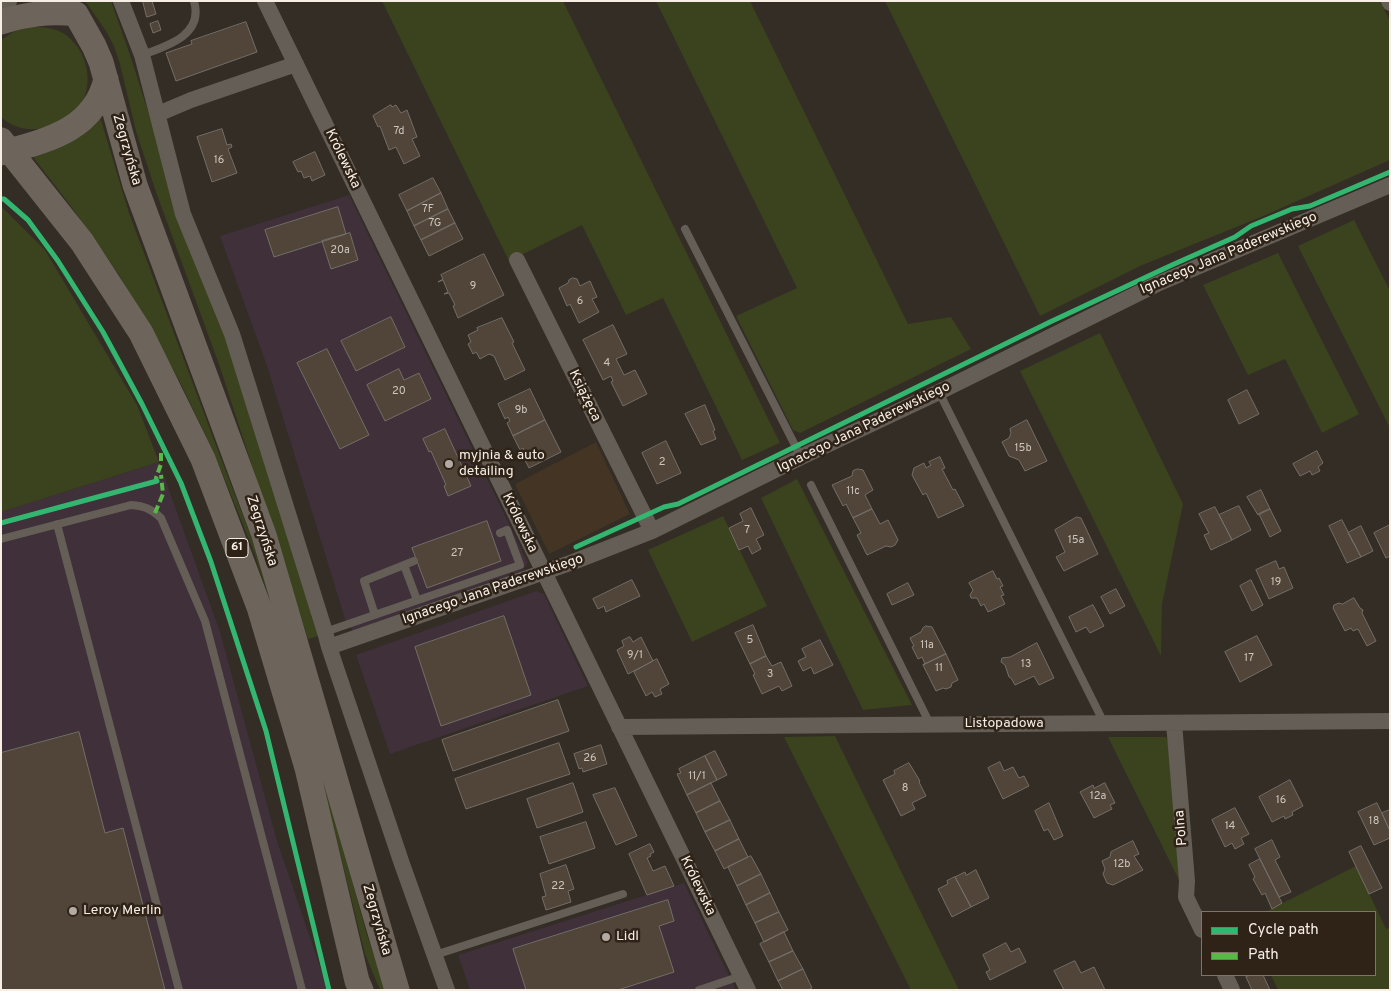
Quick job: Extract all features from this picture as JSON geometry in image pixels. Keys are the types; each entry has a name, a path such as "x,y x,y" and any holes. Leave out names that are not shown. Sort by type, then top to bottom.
{"main road":[{"path":"1,10 6,1"},
{"path":"1,22 19,16 73,8"},
{"name":"Zegrzyńska","path":"73,8 98,54 136,185 264,535 397,990"},
{"path":"4,148 56,137 70,130 80,122 95,104 104,88 106,79"},
{"name":"Zegrzyńska","path":"4,148 82,242 141,332 203,459 259,608 307,768 357,981 361,990"}],"street":[{"path":"121,1 142,55 183,214 232,334 327,639 402,864 447,990"},
{"name":"Królewska","path":"265,1 298,61 543,572 744,983"},
{"path":"158,114 298,61"},
{"name":"Ignacego Jana Paderewskiego","path":"327,639 543,572 652,532 801,457 940,392 1157,284 1390,185"},
{"name":"Książęca","path":"517,260 652,532"},
{"name":"Listopadowa","path":"619,727 1390,721"},
{"name":"Polna","path":"1174,722 1187,881 1186,897 1201,928"},
{"path":"1225,976 1232,990"}],"lane":[{"path":"142,55 174,43 189,32 196,17 194,1"},
{"path":"685,229 801,457"},
{"path":"940,392 1104,723"},
{"path":"811,485 930,724"},
{"path":"1,539 131,505 141,505 152,509 161,518 167,528 205,620 302,990"},
{"path":"57,524 179,990"},
{"path":"327,639 376,615 520,565 507,530 500,532"},
{"path":"376,615 364,580 414,561"},
{"path":"404,565 417,600"},
{"path":"434,955 623,894"},
{"path":"699,990 744,983"}],"shaded area":[{"path":"349,195 528,563 522,571 353,631 345,619 267,366 220,236"},
{"path":"596,442 630,514 549,554 515,484"},
{"path":"159,462 220,632 277,841 328,990 1,990 1,512"},
{"path":"536,591 544,594 588,686 390,754 356,655"},
{"path":"684,883 736,990 470,990 458,955"}],"green space":[{"path":"85,1 111,1 169,177 242,378 322,635 308,639 220,367 156,192 136,131 114,46"},
{"path":"382,1 563,1 780,443 742,460 663,298 626,315 582,225 509,261"},
{"path":"656,1 750,1 908,324 951,317 971,349 800,433 793,430 736,316 797,288"},
{"path":"885,1 1380,1 1390,21 1390,160 1261,217 1140,266 1040,316"},
{"path":"29,27 55,30 71,39 82,54 88,82 83,101 69,119 35,129 17,127 1,117 1,40 13,32"},
{"path":"97,116 100,117 129,213 257,552 280,622 367,935 385,990 380,990 365,954 292,670 254,552 214,453 179,380 119,275 70,205 30,153 56,147 70,140 87,127"},
{"path":"1,206 45,250 137,405 159,462 1,512"},
{"path":"1354,220 1390,291 1390,428 1298,246"},
{"path":"1278,253 1359,414 1322,433 1285,359 1248,375 1203,285"},
{"path":"1100,333 1183,504 1162,604 1161,656 1020,371"},
{"path":"797,479 912,705 863,710 761,498"},
{"path":"723,516 767,606 692,642 648,550"},
{"path":"835,736 959,990 911,990 784,737"},
{"path":"1108,737 1166,737 1168,741 1180,882"},
{"path":"1356,866 1386,929 1390,928 1390,990 1278,990 1271,976 1376,976 1376,911 1267,911"}],"building":[{"path":"143,1 152,1 156,14 147,17"},
{"path":"158,21 161,30 153,33 150,24"},
{"path":"246,22 257,52 176,81 166,53 192,44 191,41"},
{"path":"391,105 392,107 396,105 401,113 407,110 417,137 412,139 420,156 404,164 396,147 389,150 380,126 378,127 373,116"},
{"path":"222,129 227,145 231,144 232,147 228,149 237,173 212,182 197,137"},
{"path":"315,152 325,175 312,181 310,176 304,178 301,171 298,172 293,162"},
{"path":"433,178 441,193 407,211 399,195"},
{"path":"441,193 448,209 414,226 407,211"},
{"path":"338,207 346,234 274,257 265,230"},
{"path":"448,209 455,223 421,240 414,226"},
{"path":"455,223 463,239 429,256 421,240"},
{"path":"350,233 358,260 331,269 322,241"},
{"path":"484,254 504,295 458,318 453,306 455,305 449,293 444,294 448,292 443,280 438,282 443,279 441,275"},
{"path":"573,278 577,279 580,286 590,281 597,297 592,299 599,312 579,323 570,304 567,306 559,288"},
{"path":"391,317 405,347 356,371 341,341"},
{"path":"502,318 525,370 505,380 494,356 489,354 480,359 476,352 473,354 468,344 471,342 468,335 478,330 477,328"},
{"path":"613,325 627,354 616,359 624,375 635,370 647,394 623,406 611,382 613,381 611,376 603,380 583,340"},
{"path":"327,349 369,435 340,449 297,363"},
{"path":"399,369 404,380 419,373 431,399 385,421 367,385"},
{"path":"530,389 545,420 513,436 507,423 510,421 508,417 505,419 498,404"},
{"path":"1247,390 1259,414 1239,424 1228,400"},
{"path":"705,405 715,430 713,431 716,439 701,445 685,414"},
{"path":"545,420 561,452 529,468 522,454 525,452 523,448 520,450 513,436"},
{"path":"1027,420 1047,461 1025,471 1019,460 1009,456 1002,442 1009,438 1010,429"},
{"name":"myjnia & auto detailing","path":"445,429 471,486 448,496 444,486 446,485 431,451 429,452 423,439"},
{"path":"666,441 681,473 657,484 642,453"},
{"path":"1317,451 1323,463 1318,467 1320,471 1312,475 1310,471 1300,476 1293,464"},
{"path":"940,457 945,468 942,469 964,506 938,518 926,493 923,495 912,475 914,468 924,463 926,468 931,465 929,462"},
{"path":"863,470 873,490 865,495 872,509 853,518 846,504 843,506 832,485 852,476 853,471"},
{"path":"1261,490 1270,509 1258,515 1247,497"},
{"path":"1239,506 1251,530 1232,540 1219,515"},
{"path":"1215,507 1232,540 1211,550 1204,535 1209,533 1199,514"},
{"path":"751,508 764,535 756,539 761,549 752,554 748,546 739,550 729,528 743,521 740,514"},
{"path":"872,509 880,524 888,520 898,540 891,547 886,546 867,555 857,535 861,533 853,518"},
{"path":"1270,509 1281,531 1270,537 1259,514"},
{"path":"1077,517 1081,518 1098,554 1064,571 1056,557 1065,552 1055,530"},
{"path":"1342,520 1361,557 1347,563 1329,526"},
{"path":"487,521 501,561 427,588 412,548"},
{"path":"1390,525 1390,556 1386,558 1374,533"},
{"path":"1361,526 1373,551 1361,557 1348,533"},
{"path":"1276,561 1279,569 1284,567 1293,588 1269,599 1256,570"},
{"path":"993,571 1003,586 1000,587 1004,595 1001,596 1005,604 988,612 984,604 981,606 977,598 971,598 970,595 973,590 969,583"},
{"path":"632,580 640,596 606,612 604,606 598,609 593,599"},
{"path":"1251,580 1263,605 1252,611 1240,586"},
{"path":"908,583 914,595 892,605 887,594"},
{"path":"1116,589 1125,606 1110,614 1101,597"},
{"path":"1354,598 1363,610 1362,613 1376,641 1367,646 1358,629 1353,631 1351,628 1345,631 1333,608 1334,605 1342,604"},
{"path":"1093,605 1104,626 1090,633 1086,627 1076,632 1069,617"},
{"path":"504,616 531,695 441,726 415,647"},
{"path":"753,625 766,656 750,664 735,633"},
{"path":"926,626 932,627 946,654 923,665 925,664 922,657 918,659 910,638 921,632"},
{"path":"1257,636 1272,665 1240,682 1225,652"},
{"path":"630,637 633,642 641,637 653,661 628,674 617,650 624,646 622,641"},
{"path":"820,640 833,665 814,674 811,667 803,671 798,661 806,657 802,649"},
{"path":"1037,643 1054,678 1039,685 1034,676 1015,685 1009,677 1005,665 1001,662 1002,658 1010,657"},
{"path":"946,654 958,680 952,683 951,687 936,691 923,665"},
{"path":"766,656 772,666 781,662 792,686 782,691 779,686 762,694 750,664"},
{"path":"657,659 669,684 660,689 662,694 655,697 652,692 646,696 634,672"},
{"path":"558,700 569,731 453,771 442,740"},
{"name":"Leroy Merlin","path":"79,732 105,833 123,828 165,990 1,990 1,753"},
{"path":"559,743 570,774 466,809 455,779"},
{"path":"601,745 607,764 583,772 582,768 579,769 574,754"},
{"path":"715,751 727,775 717,780 705,756"},
{"path":"705,756 717,780 687,795 677,774 681,773 679,769"},
{"path":"1000,762 1004,771 1013,767 1019,778 1024,776 1029,786 1003,799 988,768"},
{"path":"909,763 920,781 926,796 912,803 915,809 901,816 883,780 895,774 894,771"},
{"path":"1290,780 1303,806 1292,812 1293,815 1285,819 1284,816 1272,822 1259,797"},
{"path":"573,783 583,812 537,828 527,799"},
{"path":"711,783 720,801 696,813 687,795"},
{"path":"1105,783 1115,803 1110,805 1112,809 1094,818 1080,792 1093,785 1094,788"},
{"path":"615,788 637,836 616,845 593,795"},
{"path":"720,801 730,820 705,832 696,813"},
{"path":"1049,803 1063,836 1054,840 1048,829 1044,831 1035,811"},
{"path":"1377,803 1390,831 1390,838 1374,845 1358,812"},
{"path":"1235,808 1249,834 1241,838 1244,844 1235,849 1232,843 1225,847 1212,820"},
{"path":"1390,810 1390,831 1382,813"},
{"path":"730,820 739,839 715,851 705,832"},
{"path":"586,822 595,848 549,864 540,837"},
{"path":"739,839 748,857 724,869 715,851"},
{"path":"1272,840 1280,857 1275,860 1291,892 1279,897 1255,849"},
{"path":"1133,841 1139,854 1134,856 1143,870 1113,885 1107,883 1103,874 1105,869 1102,861 1110,857 1111,852"},
{"path":"650,844 654,852 647,858 653,871 665,866 674,886 647,895 629,854"},
{"path":"1361,846 1382,888 1369,894 1349,852"},
{"path":"751,856 761,874 737,886 728,867"},
{"path":"1260,859 1282,903 1272,909 1265,893 1262,895 1253,879 1255,877 1249,865"},
{"path":"566,865 574,889 568,891 571,902 546,910 542,897 546,896 540,874"},
{"path":"976,870 989,898 971,907 955,877 965,872 966,875"},
{"path":"761,874 770,893 746,905 737,886"},
{"path":"955,877 971,907 952,917 938,889 948,884 947,881"},
{"path":"770,893 779,912 755,923 746,905"},
{"name":"Lidl","path":"668,900 674,921 659,926 674,972 618,990 526,990 513,949"},
{"path":"779,912 788,930 764,942 755,923"},
{"path":"784,932 793,951 769,962 760,944"},
{"path":"1006,943 1011,952 1019,948 1026,962 990,980 986,972 990,970 983,955"},
{"path":"793,951 803,969 778,981 769,962"},
{"path":"1075,961 1081,973 1094,967 1105,990 1064,990 1054,971"},
{"path":"803,969 812,988 808,990 783,990 778,981"},
{"path":"1263,976 1270,990 1252,990 1246,977"}],"marked path":[{"path":"154,481 157,481 156,478 161,464 161,451 164,448"},
{"path":"155,513 163,494 161,475"}],"cycle path":[{"path":"576,547 664,507 678,504 1050,322 1235,237 1251,226 1292,209 1310,206 1390,172"},
{"path":"1,199 4,199 28,220 58,261 103,332 142,404 181,483 211,562 266,731 329,990"},
{"path":"1,523 157,481"}],"place":[{"name":"myjnia & auto detailing","path":"449,464"},
{"name":"Leroy Merlin","path":"73,911"},
{"name":"Lidl","path":"606,937"}]}
